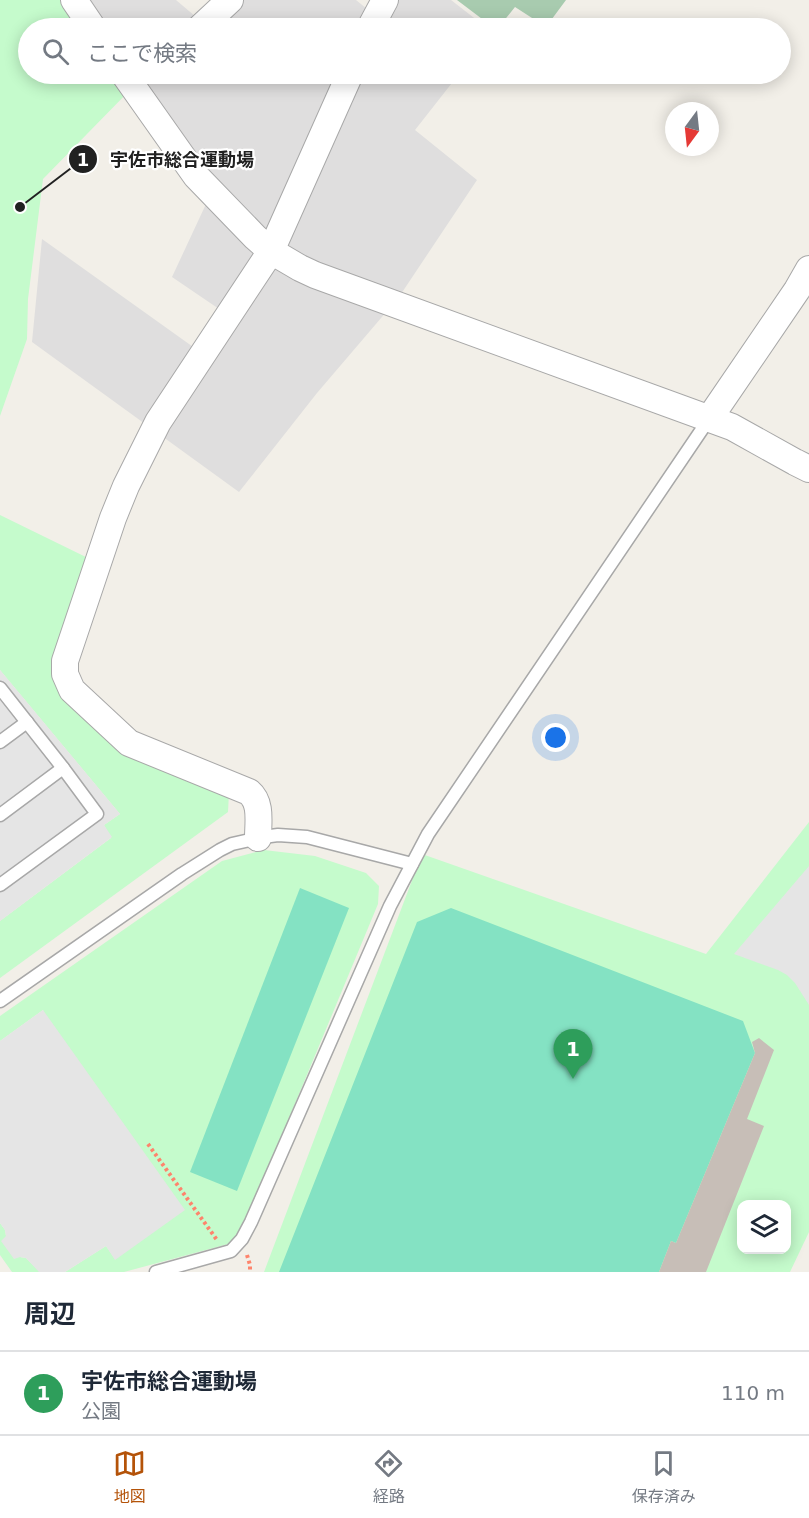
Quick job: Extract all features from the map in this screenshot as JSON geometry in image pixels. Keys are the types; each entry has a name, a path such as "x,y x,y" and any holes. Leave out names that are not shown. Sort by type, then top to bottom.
{"street":[{"path":"74,0 86,18"},
{"path":"211,18 230,0"},
{"path":"140,84 196,176 255,237 271,251 300,268 732,427 809,469"},
{"path":"258,838 258,804 255,797 249,792 129,743 72,690 65,674 65,668 113,518 126,486 159,422 271,251 346,84"},
{"path":"709,419 809,269"}],"lane":[{"path":"156,1272 231,1251 242,1239 390,906 428,834 709,419"},
{"path":"0,688 97,814 0,885"},
{"path":"0,742 27,722"},
{"path":"0,815 63,768"},
{"path":"0,1001 182,874 232,844 278,835 307,837 412,864"}],"path":[{"path":"148,1144 217,1241"}],"shaded area":[{"path":"85,0 176,0 197,18 97,18"},
{"path":"242,0 356,0 378,18 221,18"},
{"path":"395,0 451,0 474,18 385,18"},
{"path":"142,84 451,84 415,130 477,180 399,297 317,393 239,492 32,342 42,239 196,349 222,311 172,277 213,189"},
{"path":"0,670 120,814 104,825 112,837 0,921"},
{"path":"809,866 809,1005 787,975 734,954"},
{"path":"43,1010 185,1210 115,1260 106,1246 65,1272 39,1272 26,1258 14,1259 1,1241 6,1236 0,1223 0,1041"}],"green space":[{"path":"0,0 69,0 81,18 18,18 18,84 126,84 130,90 43,179 28,299 27,339 0,416"},
{"path":"457,0 566,0 553,18 532,18 515,7 506,18 481,18"},
{"path":"0,515 92,560 69,696 229,793 228,812 0,978 0,921 111,838 104,825 120,814 0,670"},
{"path":"809,822 809,1232 790,1272 264,1272 422,854 706,954"},
{"path":"264,850 315,856 366,873 379,886 378,904 255,1200 232,1243 124,1272 65,1272 106,1246 115,1259 43,1010 0,1041 0,1016 222,861"},
{"path":"300,888 349,908 237,1191 190,1172"},
{"path":"451,908 743,1021 755,1053 676,1243 671,1241 659,1272 279,1272 417,922"},
{"path":"0,1223 20,1257 26,1258 40,1272 12,1272 0,1255"}],"building":[{"path":"759,1038 774,1050 747,1119 764,1126 706,1272 659,1272 671,1241 676,1243 755,1053 752,1042"}],"place":[{"name":"宇佐市総合運動場","path":"20,207"},
{"name":"宇佐市総合運動場","path":"573,1079"}]}
